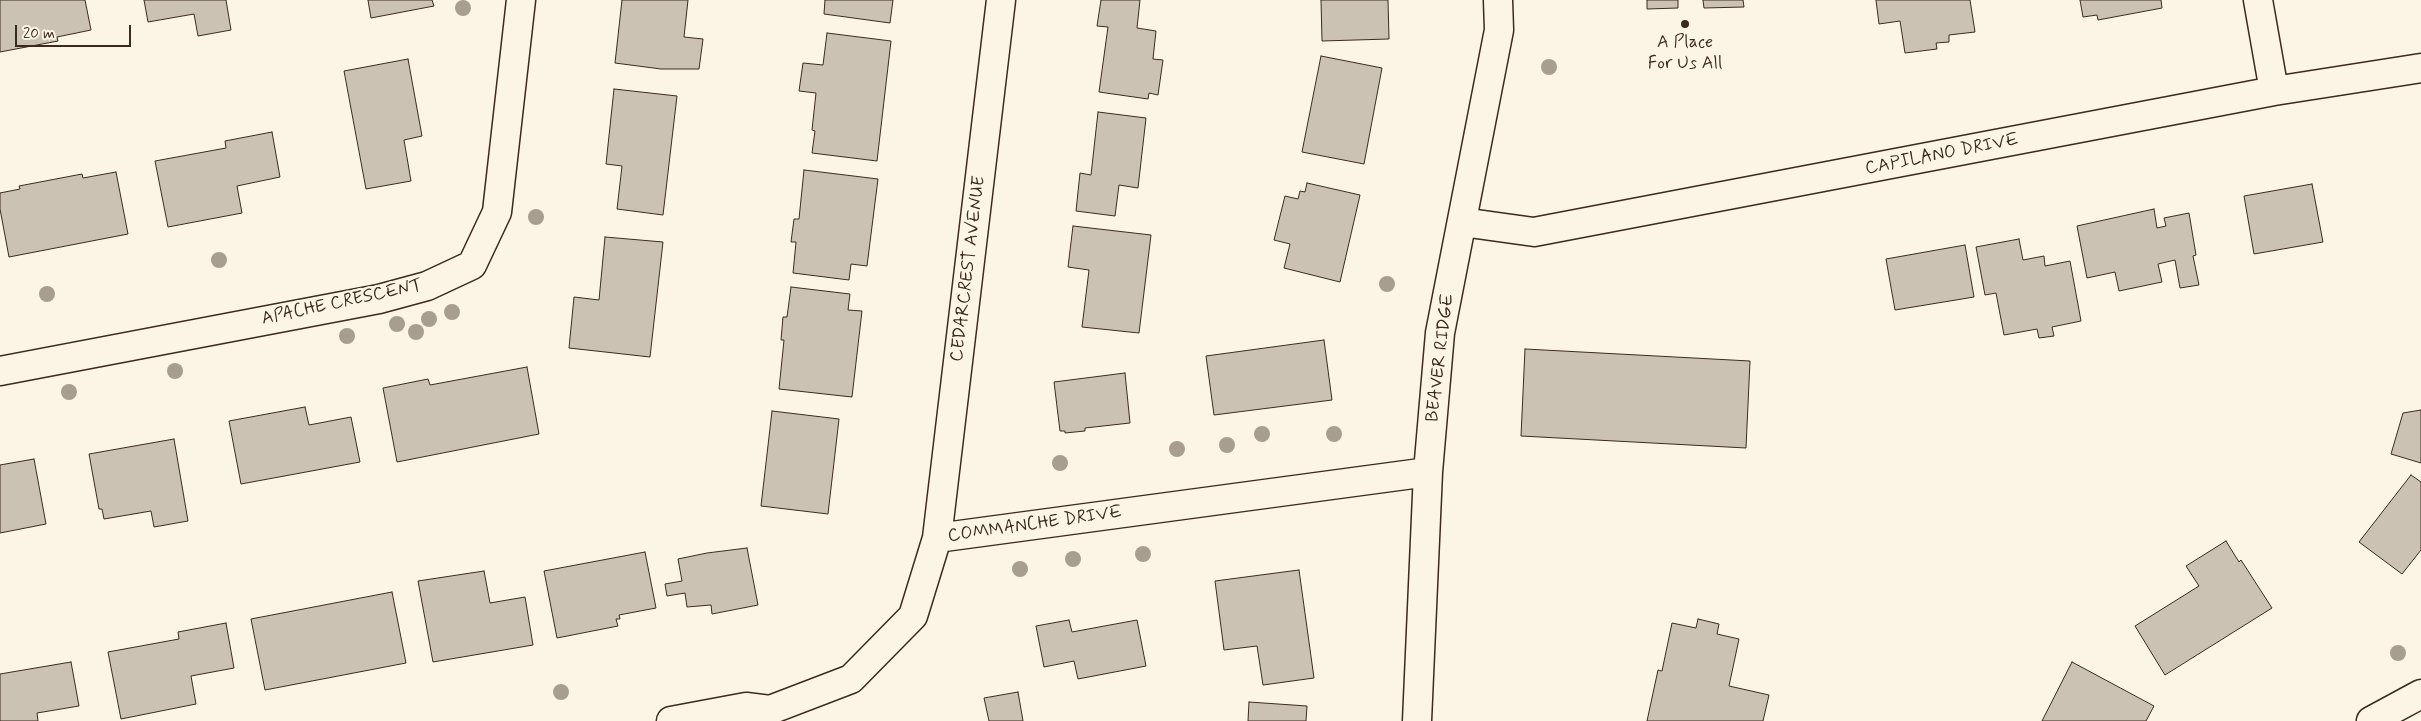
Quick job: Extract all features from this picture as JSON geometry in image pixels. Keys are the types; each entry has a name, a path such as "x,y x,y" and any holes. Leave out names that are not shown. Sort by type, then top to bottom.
{"street":[{"name":"APACHE CRESCENT","path":"0,371 379,299 427,286 472,265 497,212 520,0"},
{"name":"CEDARCREST AVENUE","path":"938,538 1001,0"},
{"name":"BEAVER RIDGE","path":"1417,721 1428,472 1440,333 1499,30 1498,0"},
{"path":"2258,0 2274,91"},
{"name":"CAPILANO DRIVE","path":"1462,222 1534,232 2274,91 2421,68"},
{"name":"COMMANCHE DRIVE","path":"671,721 746,707 770,710 851,679 913,616 938,538 1428,472"},
{"path":"2371,721 2421,694"}],"building":[{"path":"0,0 85,0 91,30 57,37 58,41 0,52"},
{"path":"144,0 226,0 231,30 198,36 194,14 148,22"},
{"path":"368,0 432,0 434,6 371,18"},
{"path":"622,0 688,0 684,37 703,39 699,69 661,69 615,63"},
{"path":"825,0 893,0 890,23 824,14"},
{"path":"1101,0 1140,0 1137,28 1156,31 1153,59 1163,60 1158,95 1149,93 1148,99 1099,92 1108,27 1097,26"},
{"path":"1321,0 1388,0 1389,39 1322,41"},
{"path":"1647,0 1678,0 1678,8 1647,9"},
{"path":"1703,0 1743,0 1744,7 1704,8"},
{"path":"1876,0 1970,0 1975,32 1949,35 1949,42 1936,43 1937,49 1905,53 1900,21 1879,24"},
{"path":"2080,0 2161,0 2162,8 2098,20 2097,15 2083,17"},
{"path":"827,33 891,41 877,161 812,153 815,131 812,130 816,93 799,91 803,63 823,65"},
{"path":"1321,56 1382,68 1364,164 1302,152"},
{"path":"408,59 422,136 404,140 411,181 366,189 344,71"},
{"path":"614,89 677,96 663,215 617,209 622,166 606,164"},
{"path":"1098,112 1146,118 1138,188 1119,185 1115,216 1076,211 1080,173 1091,175"},
{"path":"272,132 280,177 237,186 242,213 168,227 155,161 226,148 225,141"},
{"path":"804,170 878,179 867,266 851,264 849,280 793,273 796,242 791,242 794,219 799,219"},
{"path":"116,172 128,234 9,257 0,209 0,193 20,189 19,186 82,174 83,178"},
{"path":"1307,183 1360,195 1340,282 1284,268 1290,244 1274,240 1285,196 1298,199 1300,191 1305,192"},
{"path":"2312,184 2323,242 2254,254 2244,196"},
{"path":"2154,209 2157,228 2166,226 2164,218 2189,213 2196,255 2193,256 2199,285 2180,288 2175,260 2158,264 2162,282 2119,291 2115,272 2087,278 2077,226"},
{"path":"1073,226 1151,235 1139,333 1082,327 1089,270 1068,267"},
{"path":"605,237 663,242 650,357 569,348 574,297 599,300"},
{"path":"2019,239 2023,260 2044,256 2045,266 2070,261 2081,321 2052,327 2054,336 2039,338 2037,329 2004,335 1996,293 1985,295 1976,247"},
{"path":"1965,245 1974,297 1895,310 1886,259"},
{"path":"791,287 850,294 848,310 862,311 852,397 779,389 784,340 781,340 783,317 787,317"},
{"path":"1324,340 1332,400 1214,415 1206,356"},
{"path":"1525,349 1750,361 1746,448 1521,436"},
{"path":"527,367 539,434 397,462 383,388 428,379 430,385"},
{"path":"1125,373 1130,423 1085,428 1085,431 1065,433 1065,431 1060,431 1054,382"},
{"path":"305,407 309,425 351,417 360,462 241,484 229,421"},
{"path":"2421,410 2421,463 2391,454 2403,413"},
{"path":"772,411 839,419 828,514 761,506"},
{"path":"174,439 188,521 154,527 151,511 104,519 102,509 99,509 89,454"},
{"path":"34,459 46,524 0,533 0,465"},
{"path":"2411,475 2421,482 2421,550 2402,574 2359,542"},
{"path":"2226,541 2239,562 2241,560 2272,608 2165,675 2135,626 2199,586 2186,566"},
{"path":"747,548 758,605 712,614 711,605 687,607 685,593 667,596 665,584 682,581 678,559"},
{"path":"645,552 656,608 619,615 620,619 616,619 618,626 557,638 544,571"},
{"path":"1299,570 1314,678 1263,685 1257,646 1224,650 1215,581"},
{"path":"484,571 490,603 525,597 533,645 433,662 418,581"},
{"path":"392,592 406,663 265,690 251,619"},
{"path":"1698,619 1719,624 1717,634 1739,639 1729,686 1769,695 1763,721 1647,721 1658,670 1662,671 1672,623 1696,628"},
{"path":"1069,620 1072,632 1137,620 1146,666 1078,679 1074,661 1044,667 1036,626"},
{"path":"226,623 234,668 191,676 196,704 121,719 108,652 179,639 178,632"},
{"path":"71,662 79,706 37,713 38,721 0,721 0,674"},
{"path":"2072,662 2154,706 2146,721 2042,721"},
{"path":"1018,692 1023,721 989,721 984,698"},
{"path":"1249,702 1307,706 1306,721 1248,721"}],"place":[{"name":"A Place For Us All","path":"1685,24"}]}
